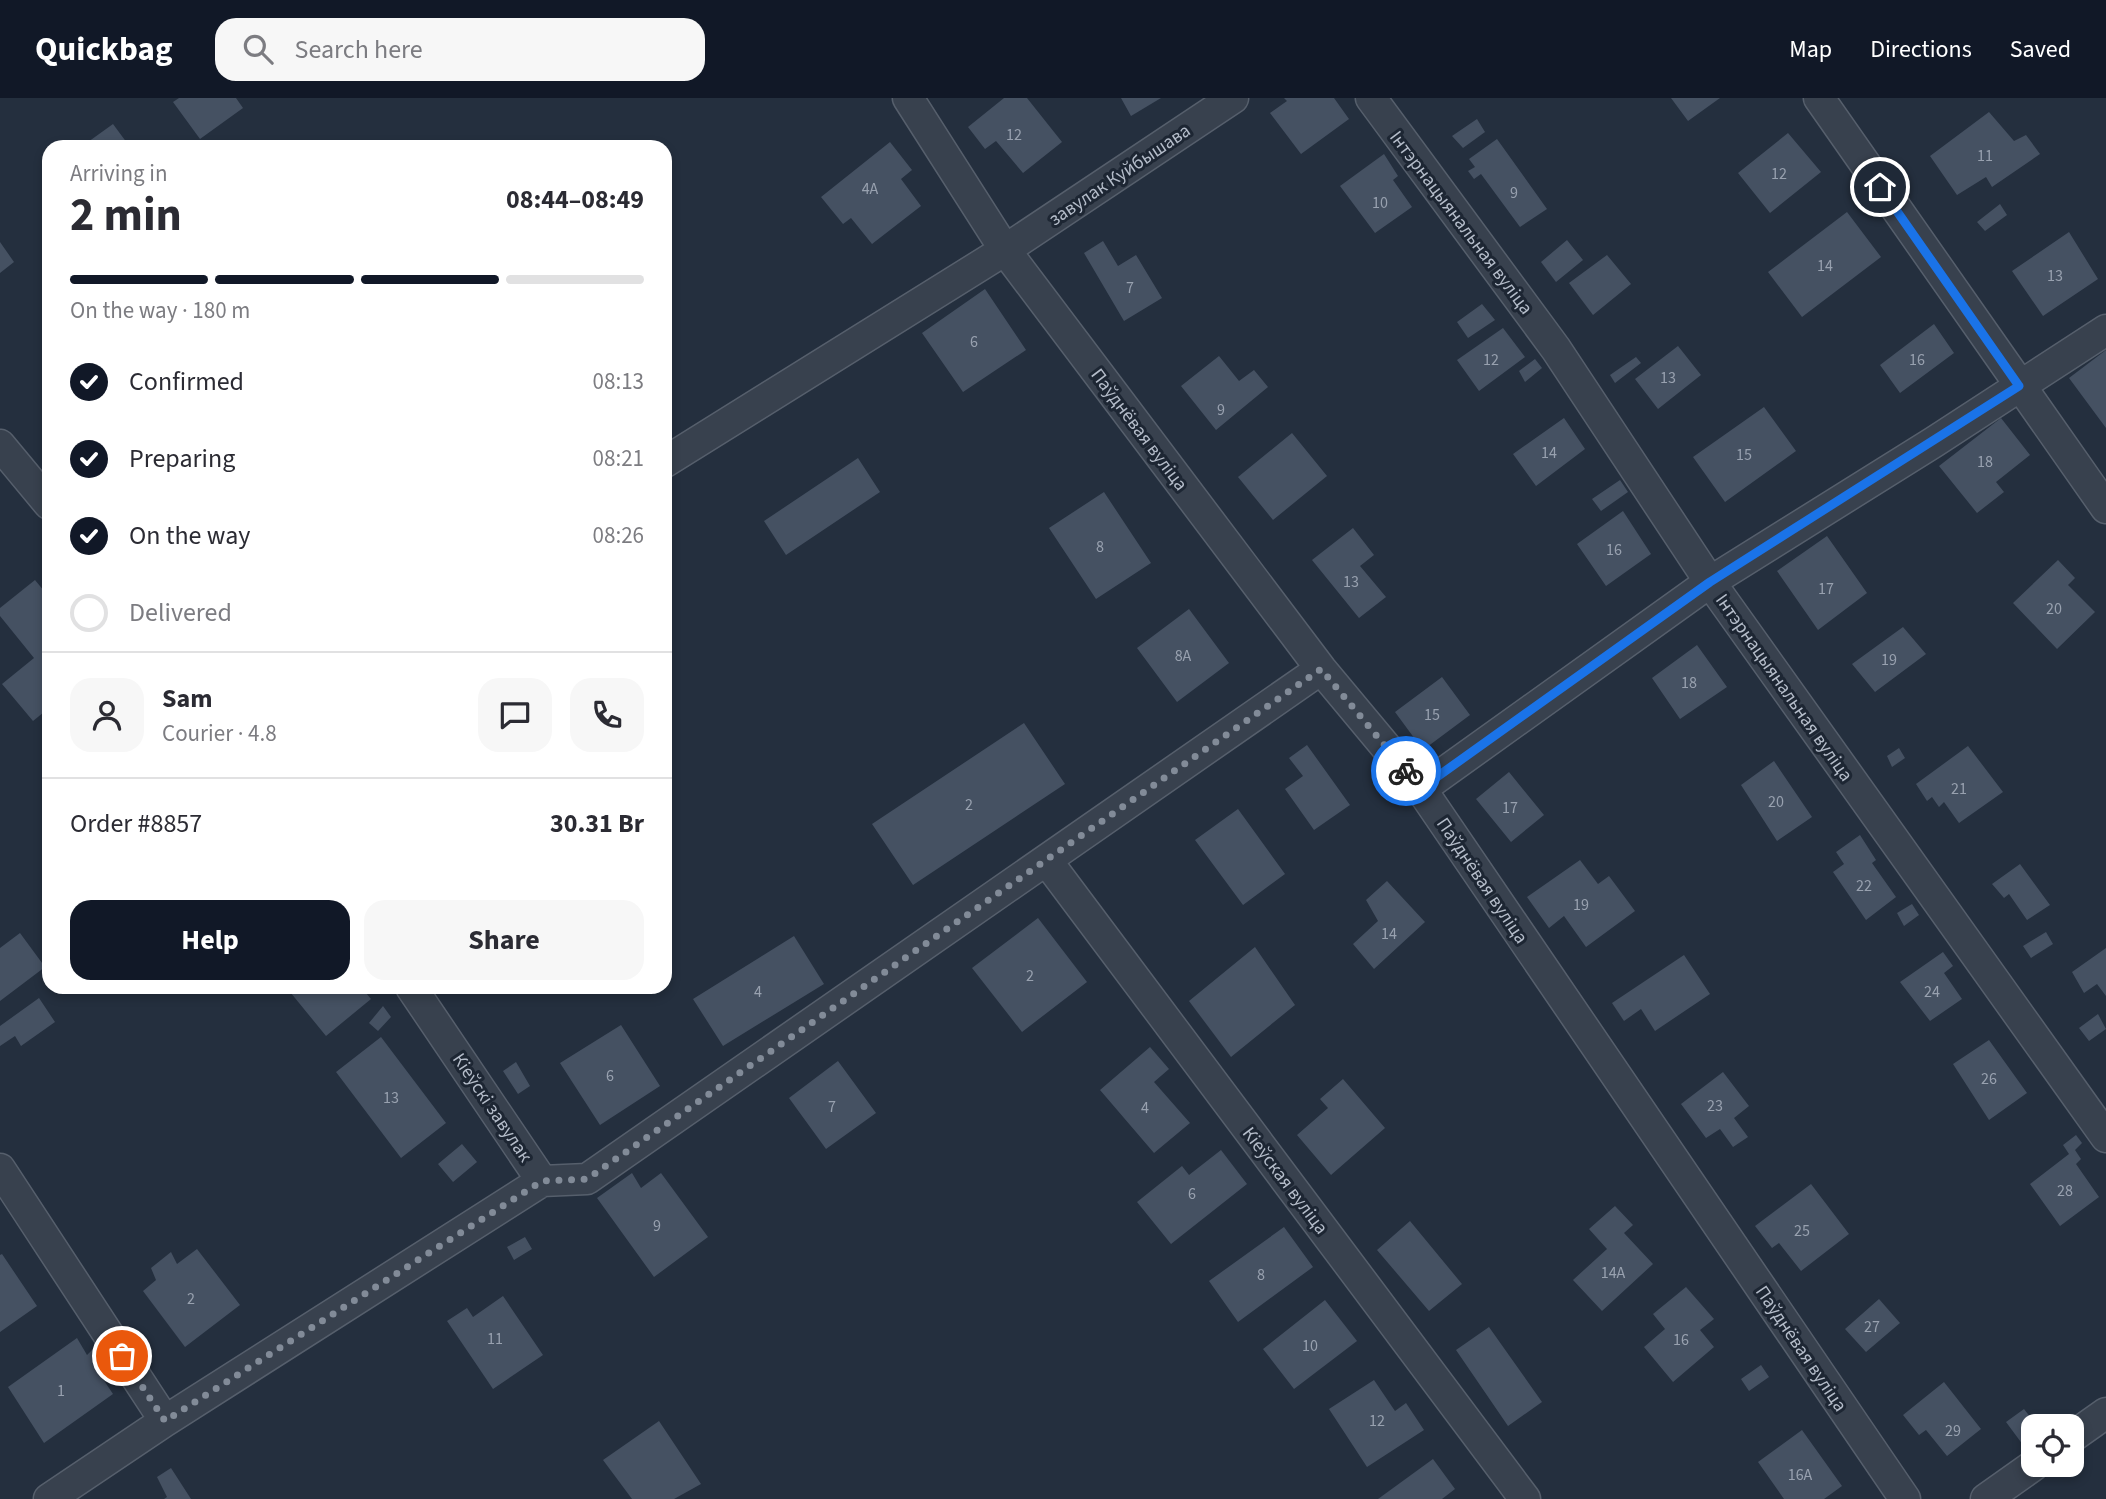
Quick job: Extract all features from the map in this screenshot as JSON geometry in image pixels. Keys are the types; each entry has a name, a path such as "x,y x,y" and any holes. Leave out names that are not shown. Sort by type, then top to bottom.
{"street":[{"name":"Паўднёвая вуліца","path":"908,98 1005,250 1321,669 1420,789 1905,1499"},
{"name":"завулак Куйбышава","path":"1005,250 1233,98"},
{"name":"Інтэрнацыянальная вуліца","path":"1371,98 1556,349 1710,582 2106,1137"},
{"path":"1819,98 2106,508"},
{"path":"672,458 1005,250"},
{"path":"1420,789 1710,582 2106,330"},
{"path":"0,445 42,496"},
{"name":"Кіеўскі завулак","path":"416,994 542,1181 587,1179 1321,669"},
{"name":"Кіеўская вуліца","path":"1047,861 1525,1499"},
{"path":"0,1169 165,1421"},
{"path":"49,1499 165,1421 542,1181"},
{"path":"2084,1429 2106,1413"},
{"path":"1986,1499 2021,1474"}],"building":[{"path":"179,98 236,98 243,108 200,139 173,102"},
{"path":"1004,98 1027,98 1062,142 1023,173 996,141 985,149 968,127"},
{"path":"1121,98 1161,98 1131,116"},
{"path":"1284,98 1334,98 1349,119 1301,154 1270,113 1287,101"},
{"path":"1671,98 1720,98 1688,121"},
{"path":"1989,112 2014,141 2026,135 2040,154 1992,187 1986,177 1957,195 1930,156"},
{"path":"1477,119 1485,132 1463,148 1452,136"},
{"path":"113,124 125,140 91,140"},
{"path":"1788,133 1821,172 1770,213 1738,173"},
{"path":"1497,139 1547,209 1520,227 1481,174 1474,179 1468,171 1475,167 1469,159"},
{"path":"890,142 912,170 901,179 921,206 872,244 851,218 843,224 821,197"},
{"path":"1384,154 1398,176 1393,180 1412,207 1375,233 1340,186"},
{"path":"2000,204 2007,215 1985,231 1977,222"},
{"path":"1847,212 1881,257 1802,317 1768,272"},
{"path":"2069,232 2098,279 2043,316 2012,271"},
{"path":"1567,240 1583,260 1556,282 1541,262"},
{"path":"1103,241 1118,266 1136,255 1162,298 1124,321 1084,253"},
{"path":"0,242 14,262 0,273"},
{"path":"1607,255 1631,284 1593,315 1569,283"},
{"path":"985,289 1026,350 963,392 922,333"},
{"path":"1482,304 1495,320 1468,338 1457,322"},
{"path":"1934,324 1954,353 1900,393 1880,365"},
{"path":"1503,328 1525,357 1479,391 1457,360"},
{"path":"1678,346 1701,375 1658,409 1635,379"},
{"path":"2106,350 2106,428 2069,378"},
{"path":"1219,356 1239,381 1254,370 1268,387 1216,430 1181,386"},
{"path":"1636,357 1641,363 1615,383 1610,375"},
{"path":"1535,359 1542,368 1525,382 1519,371"},
{"path":"1764,407 1796,451 1725,502 1693,457"},
{"path":"1564,418 1585,449 1536,486 1513,454"},
{"path":"2001,418 2030,455 1996,482 2004,492 1977,513 1939,466"},
{"path":"1292,433 1327,476 1273,520 1238,477"},
{"path":"858,458 880,492 786,555 764,521"},
{"path":"1620,480 1628,492 1601,511 1592,499"},
{"path":"1104,492 1151,563 1096,599 1049,528"},
{"path":"1623,511 1651,554 1606,586 1577,544"},
{"path":"1353,528 1374,555 1360,566 1386,597 1359,618 1312,560"},
{"path":"1827,536 1867,593 1818,630 1777,571"},
{"path":"2058,560 2075,578 2068,585 2095,612 2057,649 2013,603"},
{"path":"35,580 42,588 42,714 33,721 2,684 34,658 0,616 0,608"},
{"path":"1189,609 1229,663 1177,702 1137,648"},
{"path":"1903,627 1926,654 1875,692 1852,664"},
{"path":"1697,645 1727,687 1680,719 1652,678"},
{"path":"1442,677 1470,715 1423,750 1395,712"},
{"path":"1024,723 1065,784 913,885 872,824"},
{"path":"1307,745 1350,805 1314,830 1285,789 1303,776 1289,758"},
{"path":"1968,746 2003,792 1959,823 1944,802 1939,807 1932,797 1927,801 1916,784"},
{"path":"1899,748 1905,758 1892,767 1887,756"},
{"path":"1774,761 1812,817 1777,841 1741,785"},
{"path":"1509,772 1544,815 1511,842 1476,799"},
{"path":"1238,809 1285,874 1243,905 1195,840"},
{"path":"1860,835 1876,860 1872,863 1896,897 1866,920 1833,872 1844,864 1836,852"},
{"path":"1580,860 1598,884 1609,876 1635,911 1586,947 1564,916 1549,928 1527,897"},
{"path":"2020,864 2050,905 2027,920 2009,894 2004,898 1992,884"},
{"path":"1387,881 1425,922 1374,969 1353,944 1378,921 1366,900"},
{"path":"1912,904 1919,915 1904,926 1897,913"},
{"path":"1038,918 1087,982 1022,1032 972,968"},
{"path":"2046,932 2053,944 2031,958 2023,946"},
{"path":"20,933 42,963 42,969 0,1001 0,948"},
{"path":"794,936 824,984 723,1046 693,999"},
{"path":"1255,947 1295,1005 1231,1057 1189,1001"},
{"path":"2106,948 2106,996 2097,984 2084,993 2072,972"},
{"path":"1943,952 1953,966 1944,973 1962,999 1930,1021 1900,982"},
{"path":"1684,955 1710,994 1655,1031 1641,1009 1624,1021 1612,1003"},
{"path":"292,994 367,994 371,999 326,1036"},
{"path":"39,998 55,1022 21,1046 15,1036 0,1046 0,1026"},
{"path":"383,1006 391,1017 378,1031 369,1023"},
{"path":"2098,1014 2106,1029 2089,1041 2079,1028"},
{"path":"621,1025 660,1086 600,1125 560,1063"},
{"path":"381,1037 446,1123 401,1158 336,1072"},
{"path":"1989,1040 2027,1093 1989,1120 1953,1064"},
{"path":"1150,1047 1169,1069 1154,1082 1190,1123 1154,1153 1100,1090"},
{"path":"838,1061 876,1113 826,1149 789,1098"},
{"path":"516,1062 530,1086 518,1094 503,1071"},
{"path":"1723,1072 1749,1106 1734,1118 1748,1137 1733,1147 1720,1129 1706,1138 1681,1104"},
{"path":"1343,1079 1385,1128 1331,1175 1297,1135 1328,1108 1320,1099"},
{"path":"2076,1135 2082,1143 2075,1150 2081,1159 2076,1164 2099,1197 2060,1226 2030,1184 2069,1154 2063,1145"},
{"path":"462,1144 477,1162 453,1182 438,1164"},
{"path":"1221,1150 1247,1184 1171,1244 1137,1202 1182,1166 1189,1175"},
{"path":"632,1173 641,1188 661,1173 708,1237 654,1277 597,1198"},
{"path":"1811,1184 1849,1234 1801,1271 1779,1243 1772,1248 1755,1226"},
{"path":"1615,1206 1633,1225 1624,1233 1653,1264 1602,1311 1573,1280 1607,1249 1589,1229"},
{"path":"1410,1221 1462,1284 1429,1311 1377,1250"},
{"path":"1284,1227 1313,1267 1238,1322 1209,1281"},
{"path":"525,1237 532,1249 514,1260 507,1247"},
{"path":"197,1249 240,1305 185,1347 143,1291 156,1280 151,1268 171,1252 177,1264"},
{"path":"2,1254 37,1306 0,1332 0,1255"},
{"path":"1686,1287 1714,1319 1700,1330 1714,1347 1673,1382 1644,1347 1665,1329 1653,1314"},
{"path":"503,1296 543,1355 493,1389 447,1321 467,1308 473,1317"},
{"path":"1879,1299 1900,1323 1866,1352 1845,1329"},
{"path":"1325,1300 1357,1341 1294,1389 1263,1349"},
{"path":"1489,1327 1542,1402 1508,1426 1456,1350"},
{"path":"77,1338 87,1355 92,1350 105,1368 99,1373 113,1394 44,1443 8,1387"},
{"path":"1761,1365 1769,1377 1749,1391 1741,1379"},
{"path":"1374,1380 1395,1411 1406,1403 1424,1430 1367,1467 1329,1409"},
{"path":"1944,1382 1981,1429 1947,1456 1926,1430 1919,1435 1903,1415"},
{"path":"2024,1409 2028,1414 2021,1414 2021,1442 2006,1422"},
{"path":"659,1421 701,1484 674,1499 632,1499 603,1460"},
{"path":"1802,1430 1842,1486 1824,1499 1784,1499 1758,1462"},
{"path":"1433,1459 1455,1489 1442,1499 1378,1499"},
{"path":"171,1468 191,1499 164,1499 167,1497 157,1477"}],"way so far":[{"path":"122,1356 165,1421 542,1181 587,1179 1321,669 1406,771"}],"route":[{"path":"1406,771 1420,789 1710,582 2019,386 1880,187"}]}
